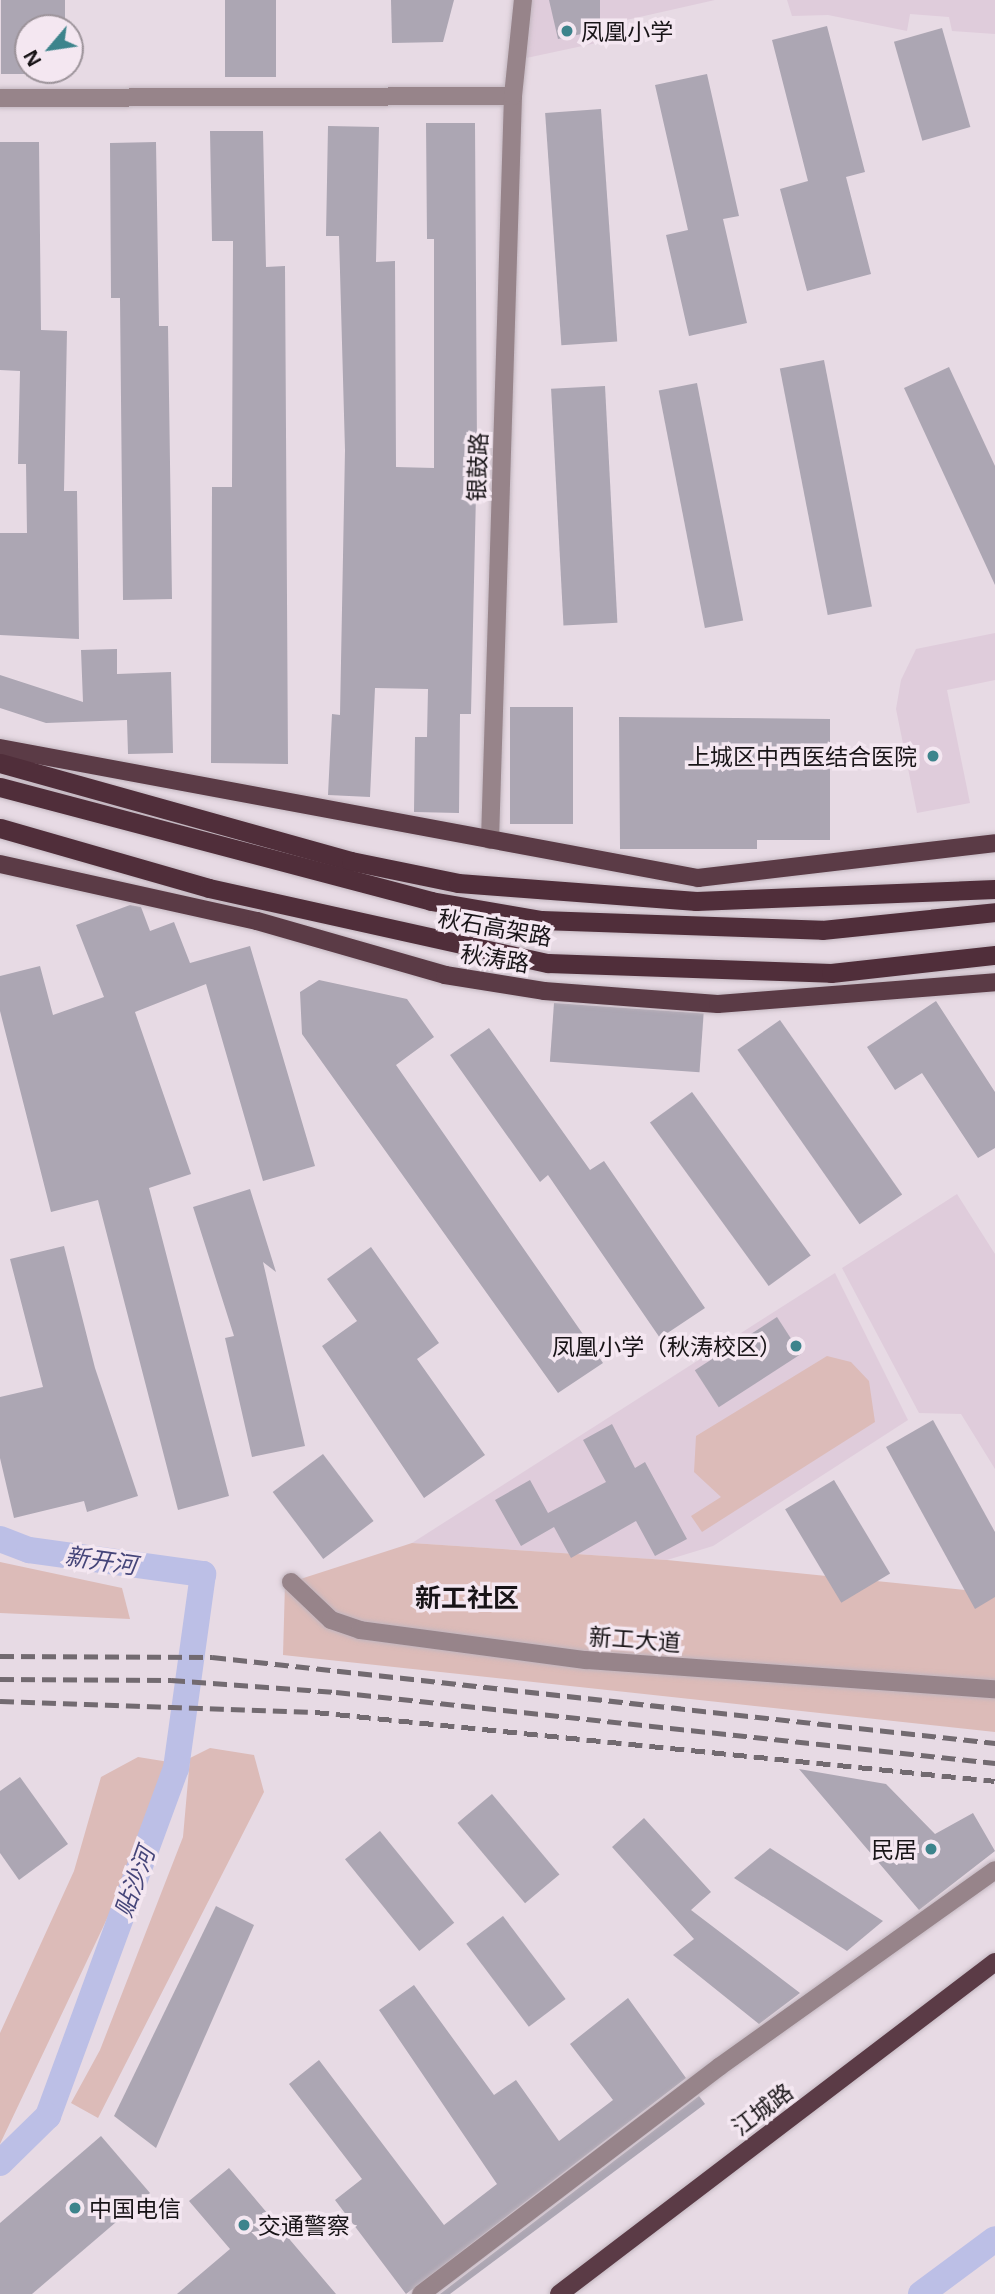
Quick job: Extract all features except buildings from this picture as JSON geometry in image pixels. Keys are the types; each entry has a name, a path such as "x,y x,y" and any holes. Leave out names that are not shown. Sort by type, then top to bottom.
{"highway":[{"path":"0,763 351,860 458,883 696,901 995,889"},
{"name":"秋石高架路","path":"0,787 431,901 541,920 822,930 995,912"},
{"name":"秋石高架路","path":"0,828 209,888 548,963 831,973 995,956"}],"main road":[{"path":"0,748 698,878 995,843"},
{"name":"秋涛路","path":"0,864 257,920 445,975 544,991 718,1004 995,982"},
{"name":"江城路","path":"559,2294 995,1962"}],"street":[{"name":"银鼓路","path":"489,840 513,96 523,0"},
{"path":"0,98 513,96"},
{"name":"新工大道","path":"291,1582 331,1620 360,1630 586,1660 995,1689"},
{"path":"421,2294 719,2067 995,1870"}],"shaded area":[{"name":"凤凰小学","path":"523,0 715,0 613,23 615,39 517,60"},
{"path":"787,0 995,0 995,34 952,31 949,17 910,14 907,31 828,15 792,16"},
{"name":"上城区中西医结合医院","path":"995,633 995,680 947,690 970,803 917,813 896,709 901,680 916,649"},
{"path":"957,1194 995,1254 995,1469 961,1414 919,1413 842,1268"},
{"name":"凤凰小学（秋涛校区）","path":"835,1273 908,1420 713,1546 667,1560 412,1543"},
{"path":"827,1356 851,1362 869,1381 875,1422 702,1532 691,1516 721,1497 694,1472 696,1436"},
{"path":"412,1543 667,1560 995,1593 995,1732 283,1655 285,1584"},
{"path":"0,1562 122,1588 130,1619 0,1613"},
{"path":"210,1748 254,1755 264,1792 98,2118 71,2103 100,2050 183,1837 190,1758"},
{"path":"138,1757 169,1762 114,1904 0,2144 0,2033 74,1871 101,1777"}],"waterway":[{"name":"贴沙河","path":"0,1539 29,1550 203,1574 176,1768 48,2116 0,2163"},
{"path":"921,2294 995,2239"}],"railway":[{"path":"0,1656 212,1657 995,1743"},
{"path":"0,1679 171,1680 336,1692 995,1763"},
{"path":"0,1701 315,1712 995,1781"}],"place":[{"name":"凤凰小学","path":"567,31"},
{"name":"上城区中西医结合医院","path":"933,756"},
{"name":"凤凰小学（秋涛校区）","path":"796,1346"},
{"name":"民居","path":"931,1849"},
{"name":"中国电信","path":"75,2208"},
{"name":"交通警察","path":"244,2225"}],"district":[{"name":"新工社区","path":"467,1598"}],"water label":[{"name":"新开河","path":"101,1560"}]}
